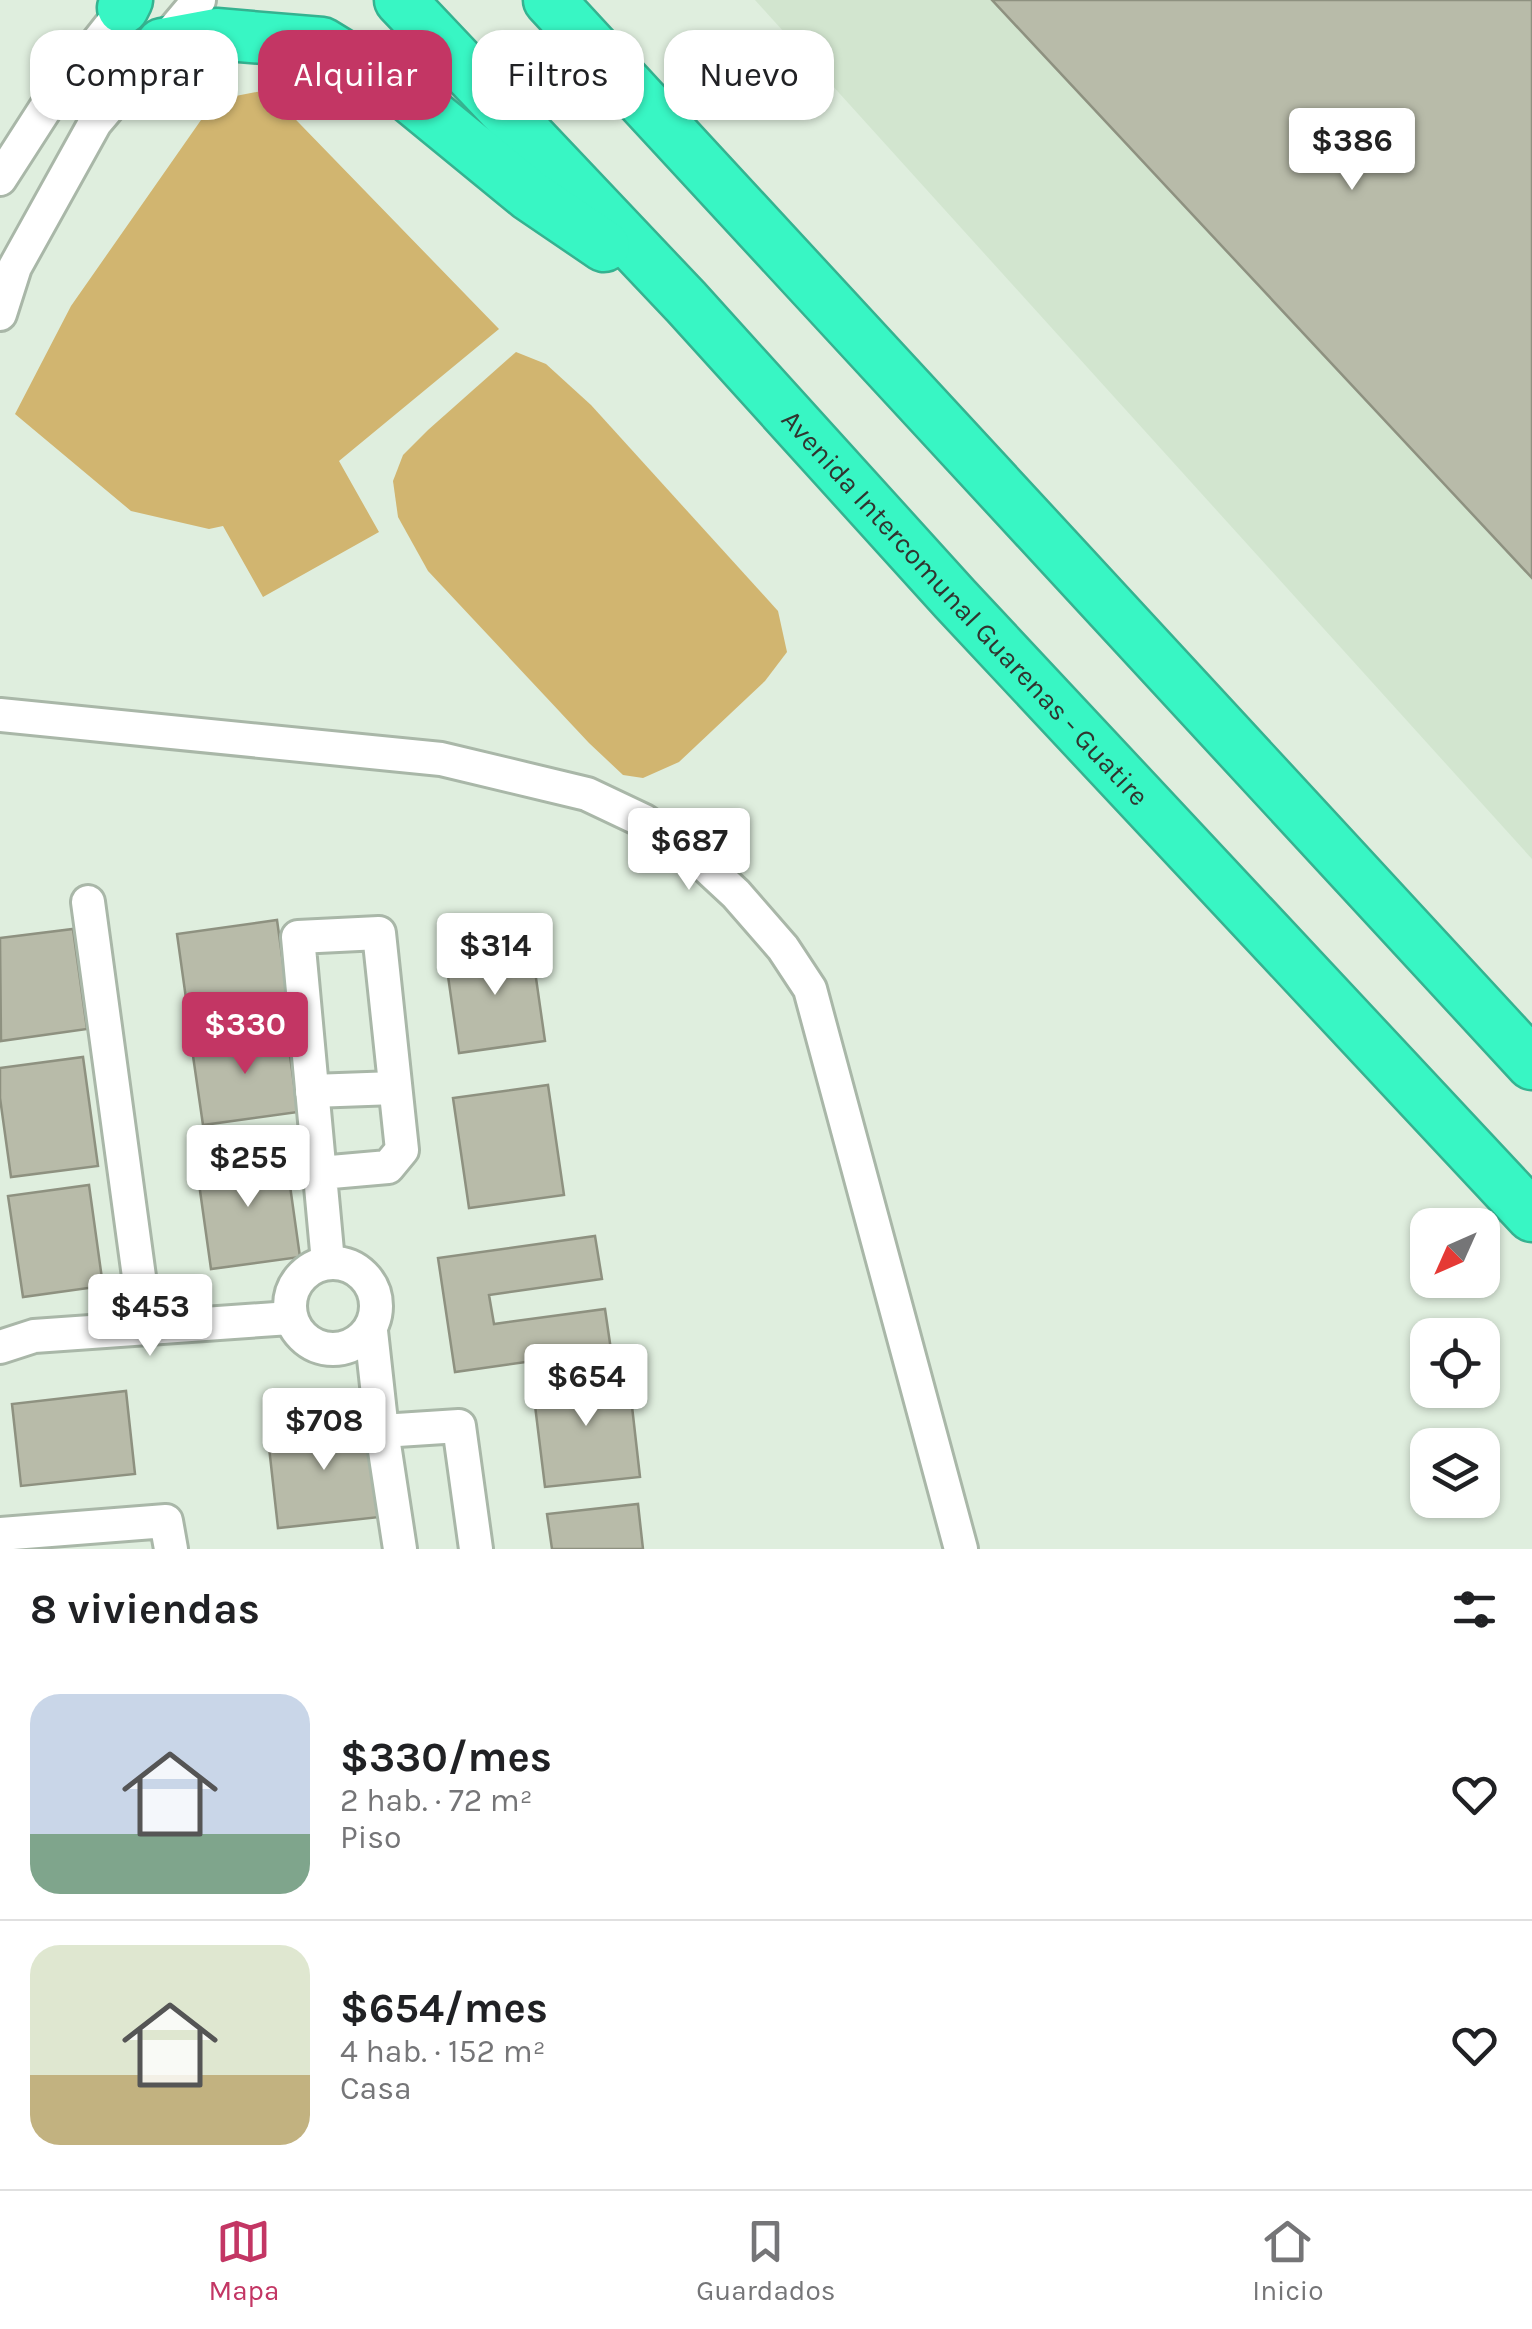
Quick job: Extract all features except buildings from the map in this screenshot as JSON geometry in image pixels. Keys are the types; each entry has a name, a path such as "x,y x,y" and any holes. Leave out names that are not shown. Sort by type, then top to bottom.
{"highway":[{"name":"Avenida Intercomunal Guarenas - Guatire","path":"400,0 686,302 955,598 1532,1216"},
{"path":"549,0 1532,1064"},
{"path":"238,36 322,43 407,94 529,194 686,302"}],"street":[{"path":"174,30 199,0"},
{"path":"2,173 127,3"},
{"path":"0,314 15,268 98,120"},
{"path":"0,715 440,759 587,794 644,821 694,855 736,894 784,948 810,989 962,1549"},
{"path":"88,902 146,1328"},
{"path":"320,1173 388,1167 402,1150 380,933 298,937 328,1262"},
{"path":"312,1091 395,1088"},
{"path":"371,1331 351,1347 327,1350 304,1339 290,1318 291,1292 305,1272 328,1262 352,1266 371,1282 378,1307 371,1331 400,1549"},
{"path":"0,1347 34,1336 290,1318"},
{"path":"382,1432 459,1426 476,1549"},
{"path":"0,1534 166,1521 171,1549"}],"shaded area":[{"path":"755,0 1532,0 1532,859 834,87 834,30 782,30"},
{"path":"258,92 258,120 296,120 499,329 339,461 379,532 263,597 223,526 209,529 131,511 15,414 71,306 201,120 238,120 238,96"},
{"path":"516,352 546,364 591,405 778,611 787,652 765,681 679,762 643,778 623,775 589,743 428,571 398,517 393,481 403,455"}]}
